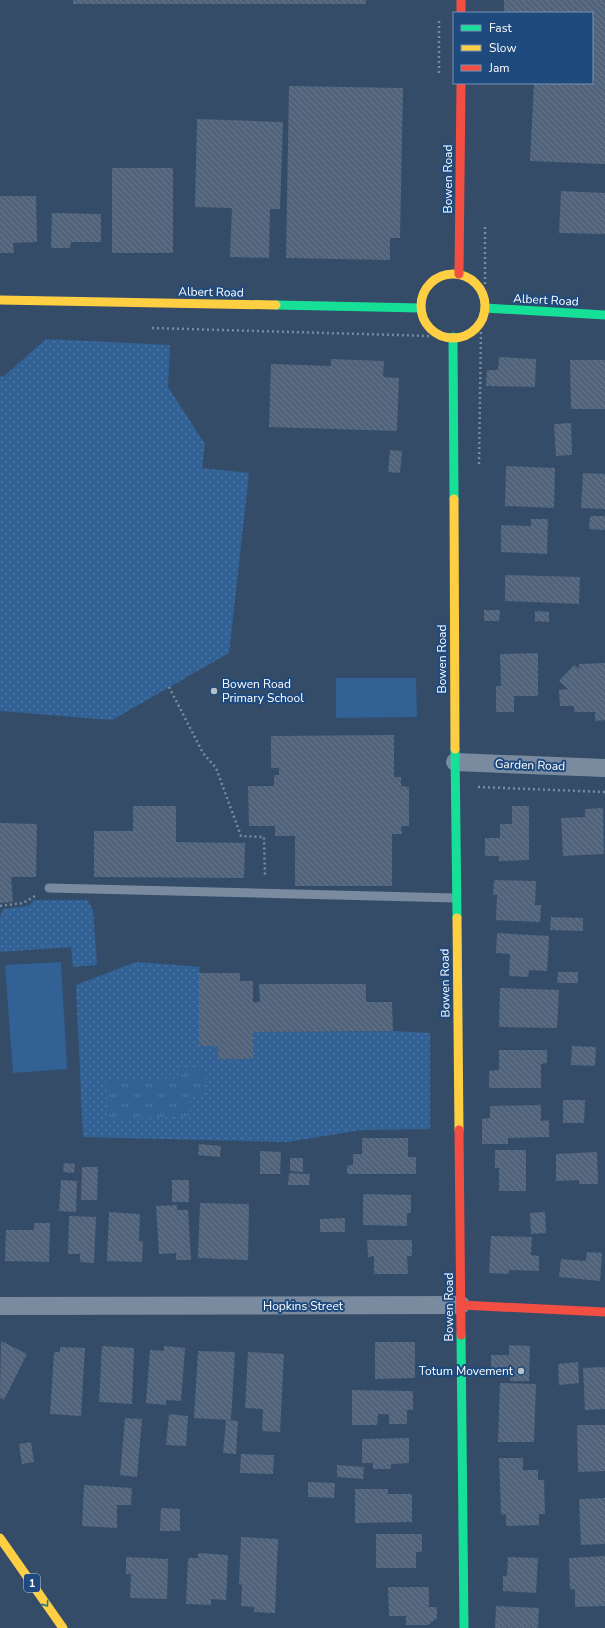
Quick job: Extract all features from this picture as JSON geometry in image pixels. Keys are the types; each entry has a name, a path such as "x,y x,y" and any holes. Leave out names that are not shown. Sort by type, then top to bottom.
{"main road":[{"path":"461,0 461,12"},
{"name":"Bowen Road","path":"459,274 461,84"},
{"path":"450,274 459,274 476,283 484,299 485,308 483,318 478,326 462,336 449,337 435,332 428,326 421,308 422,299 432,282 440,276 450,274"},
{"name":"Albert Road","path":"0,300 421,308"},
{"name":"Albert Road","path":"485,308 605,315"},
{"name":"Bowen Road","path":"449,337 464,1628"},
{"name":"Hopkins Street","path":"461,1305 605,1312"},
{"name":"1","path":"0,1538 63,1628"}],"street":[{"name":"Garden Road","path":"455,762 605,768"},
{"name":"Hopkins Street","path":"0,1306 461,1305"}],"lane":[{"path":"49,888 456,898"}],"path":[{"path":"150,328 449,337"},
{"path":"169,687 203,753 216,768 241,836 264,837 265,894"},
{"path":"455,786 605,792"},
{"path":"0,906 23,903 49,888"}],"green space":[{"path":"46,339 170,345 168,387 205,444 202,468 249,473 229,653 112,720 0,711 0,376 3,377"},
{"path":"336,678 416,678 417,717 336,718"},
{"path":"34,900 87,900 93,910 97,965 73,967 71,947 0,952 0,917 3,909 28,906"},
{"path":"61,962 67,1069 13,1073 5,965"},
{"path":"136,962 200,967 199,973 218,1046 218,1059 253,1059 253,1032 393,1031 430,1033 430,1129 362,1130 287,1142 83,1137 76,985"},
{"path":"182,1067 199,1067 207,1080 202,1094 189,1095 190,1116 108,1119 106,1081 177,1078"}],"building":[{"path":"73,0 366,0 366,4 73,4"},
{"path":"504,0 605,0 605,164 530,161 534,84 593,84 593,12 504,12"},
{"path":"289,86 403,88 400,238 390,238 390,260 286,258"},
{"path":"197,119 283,122 280,209 270,209 269,258 230,257 232,208 195,207"},
{"path":"112,168 173,168 173,253 112,253"},
{"path":"561,191 605,193 605,234 559,233"},
{"path":"0,196 36,196 37,242 13,243 14,253 0,253"},
{"path":"52,213 101,214 101,242 71,242 70,248 51,248"},
{"path":"499,357 536,359 535,387 486,386 487,370 498,370"},
{"path":"331,359 384,361 383,377 399,378 397,431 269,427 271,364 331,366"},
{"path":"570,360 605,360 605,409 571,409"},
{"path":"571,423 572,455 556,456 554,424"},
{"path":"390,450 402,451 400,473 388,472"},
{"path":"506,466 555,468 554,508 505,506"},
{"path":"583,473 605,474 605,509 581,508"},
{"path":"590,516 605,516 605,530 589,529"},
{"path":"531,519 548,519 547,554 501,552 501,525 531,526"},
{"path":"505,575 580,577 579,604 505,601"},
{"path":"484,610 500,610 499,621 484,621"},
{"path":"535,611 549,612 549,622 535,621"},
{"path":"538,653 538,696 514,696 514,712 496,712 496,686 501,686 500,654"},
{"path":"605,663 605,720 595,721 595,712 574,712 574,706 560,706 559,690 568,689 559,681 574,665 579,669 579,664"},
{"path":"394,735 394,777 401,777 401,786 409,787 409,826 401,826 402,834 392,834 392,886 295,886 295,836 275,836 275,826 249,826 248,786 274,786 274,775 279,775 279,768 271,768 271,736"},
{"path":"133,806 176,806 176,842 245,843 244,878 94,877 94,831 133,831"},
{"path":"512,806 529,806 529,860 499,861 499,856 485,856 485,838 500,838 500,824 512,824"},
{"path":"603,808 604,854 563,856 561,818 585,817 585,809"},
{"path":"0,823 37,824 36,877 11,877 13,902 0,903"},
{"path":"494,880 536,881 535,905 541,905 540,922 496,920 497,895 493,895"},
{"path":"551,917 583,918 583,931 550,930"},
{"path":"497,933 549,936 547,971 529,970 528,977 509,976 510,954 496,953"},
{"path":"558,972 578,972 578,983 557,983"},
{"path":"199,973 240,973 240,981 253,981 253,1002 260,1002 259,984 366,984 366,1002 392,1002 393,1031 253,1032 253,1059 218,1059 218,1046 199,1046"},
{"path":"500,988 559,990 557,1028 499,1027"},
{"path":"572,1046 596,1047 595,1066 571,1065"},
{"path":"499,1050 547,1050 547,1063 541,1064 541,1088 489,1088 489,1071 499,1070"},
{"path":"563,1100 585,1100 584,1123 563,1123"},
{"path":"541,1105 541,1121 549,1120 549,1137 508,1138 508,1144 482,1144 482,1119 490,1118 490,1106"},
{"path":"362,1138 408,1138 408,1157 416,1157 416,1174 347,1174 347,1166 353,1165 353,1154 362,1154"},
{"path":"199,1144 221,1146 220,1157 198,1155"},
{"path":"495,1150 526,1150 526,1191 499,1191 499,1168 495,1168"},
{"path":"260,1151 281,1152 280,1174 260,1174"},
{"path":"597,1152 598,1184 579,1184 579,1180 556,1181 556,1154"},
{"path":"290,1158 303,1158 303,1172 290,1171"},
{"path":"64,1163 75,1164 74,1173 63,1172"},
{"path":"82,1167 98,1167 97,1200 81,1200"},
{"path":"289,1173 310,1174 309,1185 288,1185"},
{"path":"61,1180 77,1181 76,1212 59,1211"},
{"path":"172,1180 189,1180 189,1202 172,1202"},
{"path":"363,1194 411,1195 411,1213 407,1213 407,1226 363,1225"},
{"path":"200,1203 249,1204 248,1260 198,1258"},
{"path":"177,1205 177,1210 188,1210 191,1260 176,1260 176,1253 159,1254 156,1206"},
{"path":"109,1212 140,1214 139,1241 143,1241 142,1262 107,1261"},
{"path":"545,1212 546,1233 531,1234 530,1213"},
{"path":"69,1216 96,1217 94,1263 80,1262 80,1254 68,1254"},
{"path":"345,1218 345,1232 320,1232 320,1219"},
{"path":"34,1223 50,1223 49,1262 5,1261 6,1230 34,1230"},
{"path":"491,1236 532,1237 531,1255 539,1256 539,1271 509,1270 509,1274 489,1273"},
{"path":"367,1240 412,1240 412,1256 407,1256 408,1274 374,1274 374,1256 368,1257"},
{"path":"587,1252 602,1253 600,1281 559,1277 561,1259 586,1261"},
{"path":"1,1341 27,1354 4,1400 0,1398"},
{"path":"375,1342 415,1342 415,1378 375,1379"},
{"path":"509,1345 530,1346 529,1381 510,1381 510,1377 491,1376 491,1355 509,1355"},
{"path":"102,1346 134,1348 132,1404 99,1402"},
{"path":"164,1346 185,1348 181,1401 166,1400 166,1405 146,1403 150,1350 164,1351"},
{"path":"60,1347 85,1348 81,1416 50,1414 54,1352 60,1352"},
{"path":"198,1351 235,1352 231,1420 194,1418"},
{"path":"248,1352 284,1354 280,1432 262,1431 263,1409 245,1408"},
{"path":"578,1362 579,1383 559,1385 558,1364"},
{"path":"605,1367 605,1409 585,1410 583,1368"},
{"path":"500,1383 536,1384 534,1442 498,1442"},
{"path":"352,1390 413,1391 413,1410 407,1410 407,1424 389,1424 389,1414 378,1414 377,1425 352,1425"},
{"path":"169,1414 188,1416 186,1446 166,1445"},
{"path":"125,1418 142,1419 137,1477 120,1475"},
{"path":"226,1420 238,1421 236,1454 223,1453"},
{"path":"577,1425 605,1425 605,1471 578,1472"},
{"path":"409,1438 409,1463 391,1464 391,1469 373,1469 373,1463 362,1463 362,1439"},
{"path":"31,1442 34,1462 22,1464 19,1444"},
{"path":"241,1454 274,1455 273,1474 240,1473"},
{"path":"499,1458 523,1458 523,1470 538,1470 538,1480 544,1480 545,1514 539,1514 539,1525 506,1526 506,1514 501,1515"},
{"path":"337,1465 364,1467 363,1479 337,1477"},
{"path":"308,1482 335,1483 334,1498 308,1497"},
{"path":"84,1485 132,1488 131,1505 117,1505 117,1528 82,1526"},
{"path":"355,1489 388,1489 388,1494 412,1494 412,1522 355,1523"},
{"path":"605,1498 605,1544 581,1545 579,1499"},
{"path":"161,1508 180,1509 180,1531 160,1531"},
{"path":"376,1534 422,1534 422,1552 416,1552 416,1568 376,1568"},
{"path":"241,1537 278,1539 275,1613 254,1612 254,1607 241,1606 242,1585 239,1584"},
{"path":"198,1553 228,1555 226,1600 211,1599 211,1605 186,1604 188,1558 198,1558"},
{"path":"605,1556 605,1606 575,1607 575,1589 570,1590 569,1558"},
{"path":"126,1557 168,1559 167,1599 130,1598 131,1574 126,1574"},
{"path":"508,1557 538,1558 536,1593 503,1591 503,1576 507,1576"},
{"path":"388,1587 429,1587 429,1607 437,1607 437,1618 428,1625 406,1625 406,1616 389,1616"},
{"path":"496,1606 539,1608 538,1628 495,1628"}],"traffic: fast":[{"path":"276,305 421,308"},
{"path":"485,308 605,315"},
{"path":"453,337 454,499"},
{"path":"455,749 457,918"},
{"path":"461,1335 464,1628"}],"traffic: slow":[{"path":"453,274 471,280 479,288 485,306 479,324 471,332 453,338 435,332 427,324 421,306 427,288 435,280 453,274"},
{"path":"0,300 276,305"},
{"path":"454,499 455,749"},
{"path":"457,918 459,1130"},
{"path":"0,1538 63,1628"}],"traffic: jam":[{"path":"461,0 461,12"},
{"path":"459,274 461,84"},
{"path":"459,1130 461,1335"},
{"path":"461,1305 605,1312"}],"place":[{"name":"Bowen Road Primary School","path":"214,691"},
{"name":"Totum Movement","path":"521,1371"}]}
